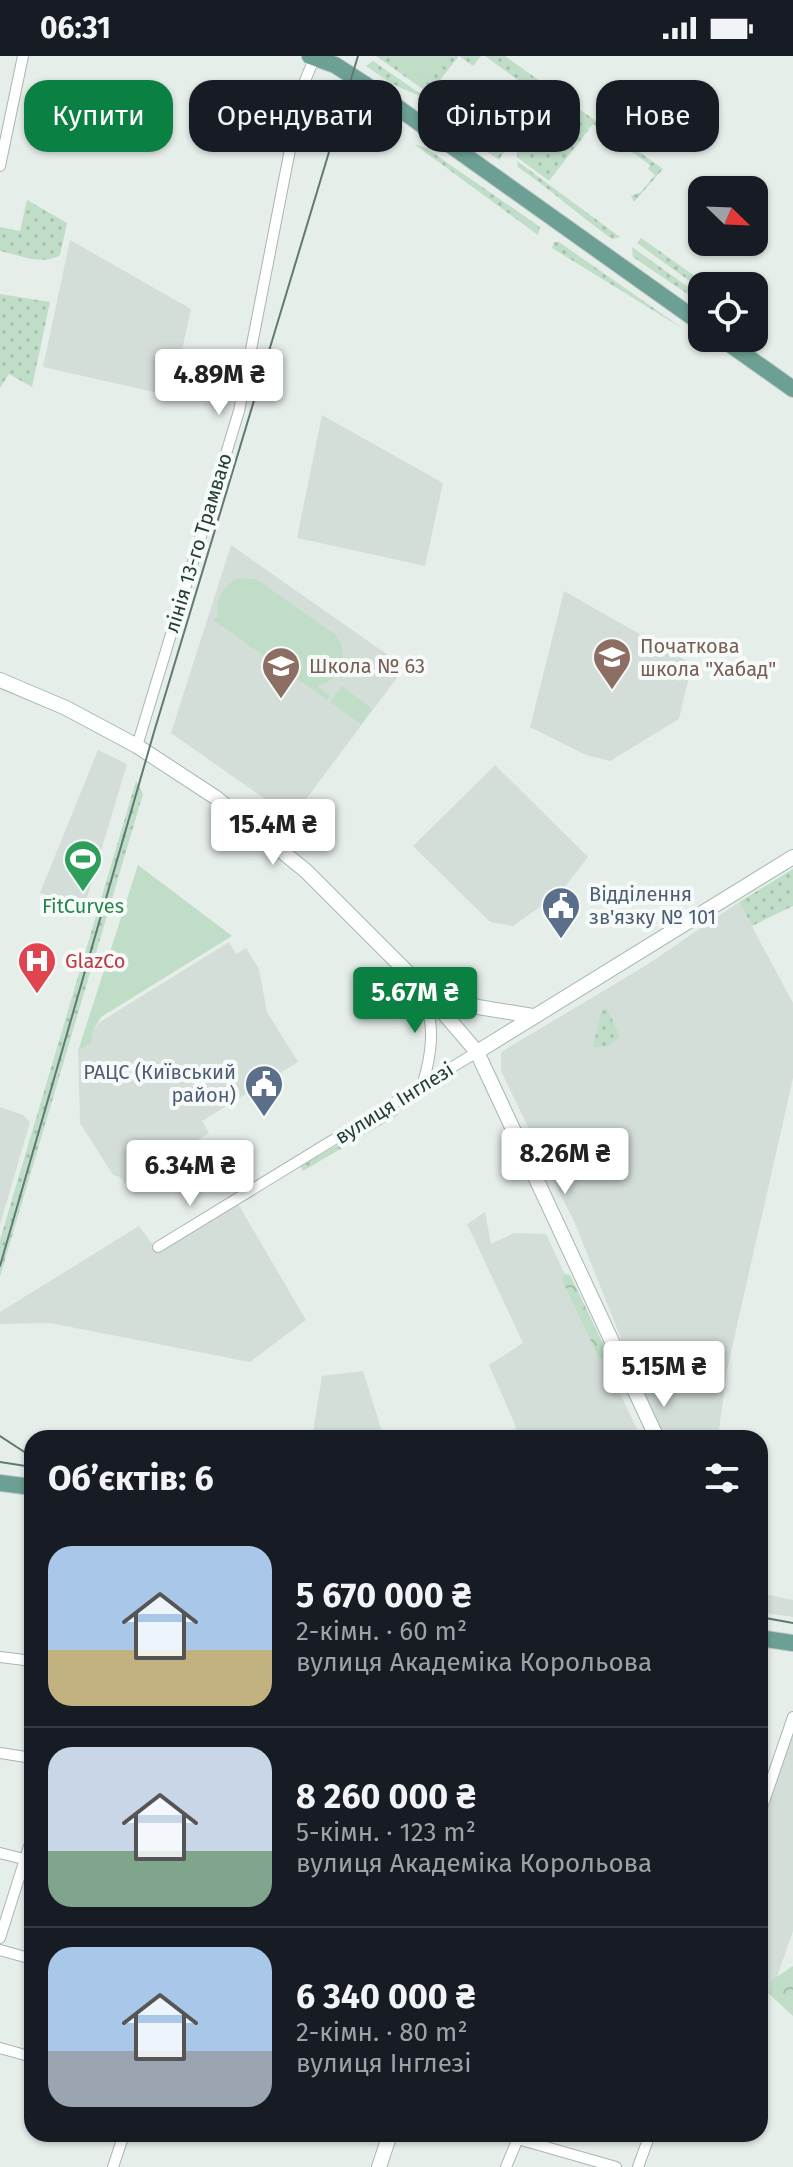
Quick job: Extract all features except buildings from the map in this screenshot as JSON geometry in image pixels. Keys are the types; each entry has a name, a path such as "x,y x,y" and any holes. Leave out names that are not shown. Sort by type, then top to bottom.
{"main road":[{"path":"329,60 688,314"},
{"path":"741,352 793,389"},
{"path":"0,680 66,708 137,746 215,797 313,877 418,983 477,1052 653,1430"},
{"name":"вулиця Інглезі","path":"477,1052 793,857"},
{"path":"418,983 478,1007 533,1016"},
{"path":"0,1483 24,1486"},
{"path":"768,1639 793,1643"},
{"path":"379,2167 387,2142"}],"street":[{"path":"0,166 23,56"},
{"name":"лінія 13-го Трамваю","path":"137,746 239,411 276,237 274,220 307,69 329,60"},
{"path":"418,983 431,1021 432,1042 422,1086"},
{"name":"вулиця Інглезі","path":"158,1247 477,1052"},
{"path":"0,1657 24,1660"},
{"path":"768,1790 793,1717"},
{"path":"0,1753 24,1757"},
{"path":"0,1853 24,1859"},
{"path":"0,1938 24,1871"},
{"path":"0,1950 24,1957"},
{"path":"0,2048 24,2055"},
{"path":"113,2167 121,2142"},
{"path":"506,2167 517,2142"},
{"path":"535,2142 616,2167"},
{"path":"638,2167 647,2142"}],"shaded area":[{"path":"70,240 191,309 172,396 43,367"},
{"path":"322,415 443,483 425,566 297,538"},
{"name":"Школа № 63","path":"231,545 405,667 292,818 171,733"},
{"name":"Початкова школа \"Хабад\"","path":"564,591 692,664 679,719 610,761 586,755 530,727"},
{"path":"98,750 127,764 84,908 40,893"},
{"path":"495,765 588,857 560,893 513,926 490,922 413,846"},
{"path":"739,902 793,1003 793,1078 727,1370 719,1430 658,1430 576,1226 501,1071 501,1052 645,966"},
{"path":"229,942 236,954 246,948 259,969 267,1012 298,1062 202,1121 209,1133 125,1184 120,1177 113,1175 80,1123 78,1051 92,1042 93,1031 100,1022"},
{"path":"0,1107 23,1115 30,1122 0,1225"},
{"path":"237,1202 306,1320 250,1362 50,1323 0,1324 0,1312 139,1226 156,1249"},
{"path":"485,1212 491,1244 514,1233 546,1234 637,1430 515,1430 489,1365 523,1343 467,1224"},
{"path":"363,1371 381,1430 313,1430 322,1376"},
{"path":"768,1595 793,1600 793,1617 768,1613"},
{"path":"793,1724 793,1931 771,1994 768,1993 768,1800"}],"green space":[{"path":"376,56 459,56 440,80 418,80 418,86"},
{"path":"389,56 444,56 427,80"},
{"path":"459,56 481,56 473,66"},
{"path":"485,56 505,56 539,80 518,80"},
{"path":"373,61 401,80 386,80 366,66"},
{"path":"402,81 418,92 418,95 402,88"},
{"path":"580,110 596,121 596,126 593,124 580,141"},
{"path":"425,152 432,152 540,227 538,235"},
{"path":"488,152 504,152 499,160"},
{"path":"517,152 571,152 549,181 517,157"},
{"path":"632,152 639,152 663,169 634,202 631,196 641,192 655,175 648,169 650,165"},
{"path":"517,161 620,237 612,239 518,167"},
{"path":"27,200 67,223 60,255 39,260 0,251 0,227 20,231"},
{"path":"641,238 689,272 688,280 637,243"},
{"path":"554,242 559,242 685,330 552,248"},
{"path":"632,247 688,287 688,294 633,257"},
{"path":"0,294 50,302 32,387 9,374 0,388"},
{"path":"238,578 256,579 336,635 343,652 342,666 333,678 317,686 330,696 327,700 213,620 218,616 221,594"},
{"path":"342,686 372,709 361,724 330,702"},
{"path":"136,781 143,794 0,1277 0,1240"},
{"path":"138,865 232,936 101,1017 93,1031 92,1042 78,1051"},
{"path":"793,869 793,906 752,926 739,902"},
{"path":"607,1008 620,1037 606,1047 593,1047 601,1012"},
{"path":"397,1112 398,1115 303,1171 300,1166"},
{"path":"565,1274 570,1275 608,1354 605,1361 598,1356 562,1280"},
{"path":"793,1966 793,2016 768,1993 772,1980"}],"tram line":[{"path":"0,1266 154,732 358,56"},
{"path":"0,1436 24,1452"},
{"path":"0,1462 24,1466"},
{"path":"768,1618 793,1623"}],"place":[{"name":"Початкова школа \"Хабад\"","path":"612,691"},
{"name":"Школа № 63","path":"281,700"},
{"name":"FitCurves","path":"83,893"},
{"name":"Відділення зв'язку № 101","path":"561,940"},
{"name":"GlazCo","path":"37,995"},
{"name":"РАЦС (Київський район)","path":"264,1118"}]}
